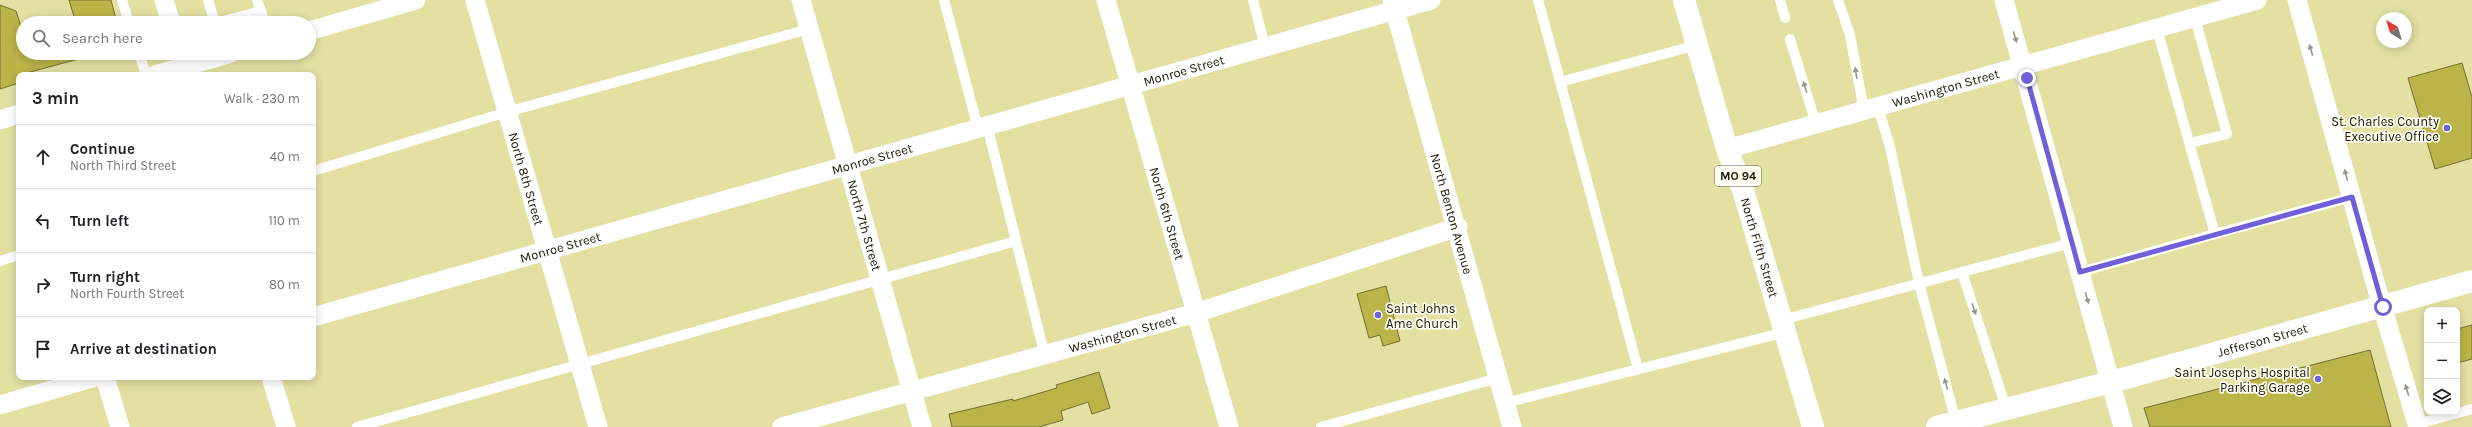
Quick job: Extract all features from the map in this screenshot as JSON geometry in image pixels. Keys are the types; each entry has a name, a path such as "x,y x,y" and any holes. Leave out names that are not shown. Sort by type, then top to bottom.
{"street":[{"path":"164,0 169,16"},
{"path":"316,29 416,0"},
{"name":"North 8th Street","path":"476,0 545,249 598,427"},
{"name":"North 7th Street","path":"801,0 922,427"},
{"name":"North 6th Street","path":"1106,0 1229,427"},
{"name":"Monroe Street","path":"316,315 545,249 1265,47 1394,5 1431,0"},
{"name":"North Fifth Street","path":"1684,0 1727,149 1743,190 1813,427"},
{"path":"2004,0 2024,67 2071,243 2123,427"},
{"name":"Washington Street","path":"1727,149 2024,67 2258,0"},
{"path":"2297,0 2418,426"},
{"name":"North Benton Avenue","path":"1394,5 1458,227 1512,427"},
{"path":"164,72 203,60"},
{"path":"0,120 16,115"},
{"name":"Washington Street","path":"782,427 912,393 1196,313 1458,227"},
{"name":"Jefferson Street","path":"1946,424 2111,382 2472,281"},
{"path":"0,405 86,380"},
{"path":"106,380 120,427"},
{"path":"272,380 286,427"}],"lane":[{"path":"122,0 127,16"},
{"path":"208,0 213,16"},
{"path":"258,0 263,16"},
{"path":"944,0 983,126 1016,241 1045,356"},
{"path":"1253,0 1265,47"},
{"path":"1538,0 1638,369"},
{"path":"1780,0 1785,18"},
{"path":"1838,0 1850,35 1871,109 1890,147 1919,283 1946,424"},
{"path":"242,16 261,11"},
{"path":"2190,143 2226,134 2195,18"},
{"path":"2157,28 2215,234"},
{"path":"316,170 507,112 809,29"},
{"path":"1790,39 1816,124"},
{"path":"1560,82 1697,46"},
{"path":"141,60 145,72"},
{"path":"2080,272 2352,197"},
{"path":"357,427 579,363 1016,241"},
{"path":"1505,403 1638,369 1784,326 1919,283 2071,243"},
{"path":"0,261 16,256"},
{"path":"1962,272 2006,408"},
{"path":"1321,427 1498,378"},
{"path":"2418,426 2472,410"}],"building":[{"path":"69,0 111,0 115,16 74,16"},
{"path":"0,5 16,11 18,16 16,16 16,60 75,60 30,72 16,72 16,84 0,89"},
{"name":"St. Charles County Executive Office","path":"2462,63 2472,97 2472,158 2435,169 2408,78"},
{"name":"Saint Johns Ame Church","path":"1386,286 1400,341 1383,346 1380,335 1369,338 1357,294"},
{"path":"2472,325 2472,359 2460,362 2460,343 2460,328"},
{"name":"Saint Josephs Hospital Parking Garage","path":"2370,350 2391,427 2150,427 2144,408"},
{"path":"1099,372 1110,408 1092,414 1088,402 1061,411 1063,420 1039,427 952,427 949,414 1013,399 1013,401 1057,388 1056,385"}],"place":[{"name":"St. Charles County Executive Office","path":"2447,128"},
{"name":"Saint Johns Ame Church","path":"1378,315"},
{"name":"Saint Josephs Hospital Parking Garage","path":"2318,379"}],"route":[{"path":"2027,78 2080,272 2352,197 2383,307"}]}
